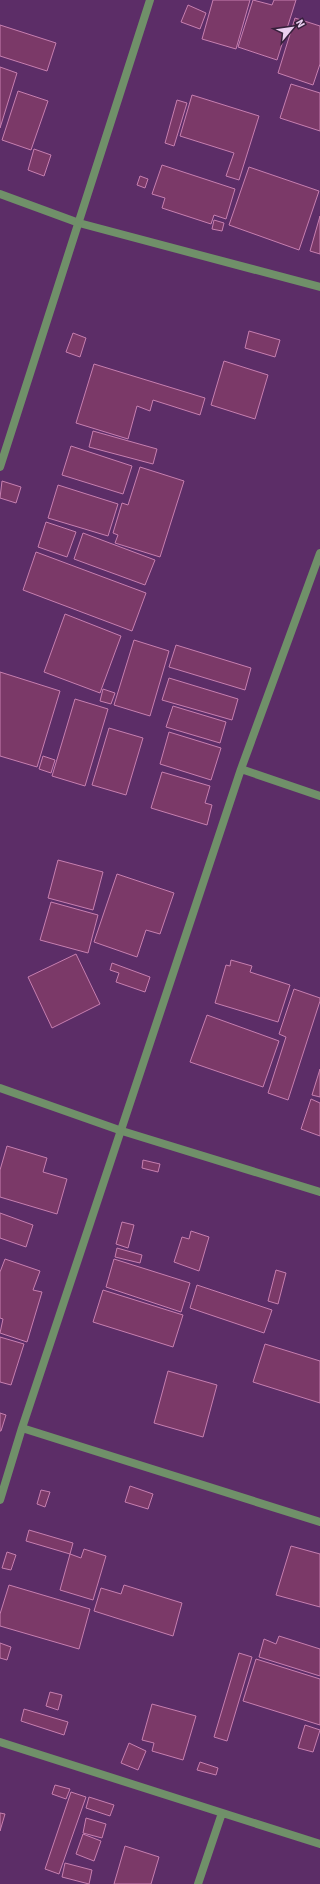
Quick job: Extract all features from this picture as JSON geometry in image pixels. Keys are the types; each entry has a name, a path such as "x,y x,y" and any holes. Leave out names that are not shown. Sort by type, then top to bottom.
{"street":[{"path":"0,467 150,0"},
{"path":"0,194 79,223 320,287"},
{"path":"0,1500 22,1428 241,769 320,553"},
{"path":"241,769 320,796"},
{"path":"0,1088 122,1130 320,1192"},
{"path":"22,1428 320,1522"},
{"path":"0,1742 320,1844"},
{"path":"198,1884 222,1813"}],"building":[{"path":"213,0 250,0 236,49 202,39"},
{"path":"253,0 272,5 274,0 296,0 277,60 238,47"},
{"path":"188,5 206,13 200,29 181,22"},
{"path":"295,18 320,26 320,64 313,85 278,73"},
{"path":"0,25 56,43 47,71 0,56"},
{"path":"0,67 17,73 0,128"},
{"path":"291,84 320,93 320,131 280,118"},
{"path":"18,91 48,101 31,150 2,140"},
{"path":"192,95 259,116 239,180 226,176 234,153 180,136"},
{"path":"177,100 187,103 174,146 165,143"},
{"path":"34,149 51,155 44,176 28,170"},
{"path":"162,165 235,189 226,219 214,215 211,224 162,208 165,198 152,194"},
{"path":"249,167 319,191 299,250 229,225"},
{"path":"140,176 148,179 145,188 137,185"},
{"path":"320,216 320,254 310,251"},
{"path":"214,220 224,223 222,231 212,229"},
{"path":"249,331 280,340 275,357 245,348"},
{"path":"73,333 86,338 80,357 66,352"},
{"path":"224,361 268,375 255,419 211,405"},
{"path":"94,364 205,398 200,415 153,400 150,411 137,406 128,439 76,423"},
{"path":"93,431 157,449 153,464 89,447"},
{"path":"71,446 132,466 123,494 62,475"},
{"path":"140,467 184,481 160,557 115,543 118,535 113,533 122,503 128,505"},
{"path":"2,481 21,487 16,503 0,498"},
{"path":"58,485 118,504 108,536 48,518"},
{"path":"46,522 76,532 67,557 38,547"},
{"path":"83,533 155,560 145,585 74,559"},
{"path":"36,552 146,593 132,631 23,590"},
{"path":"65,614 121,636 100,693 44,672"},
{"path":"134,640 169,651 150,716 114,705"},
{"path":"176,645 251,668 245,690 169,667"},
{"path":"0,672 60,691 37,767 0,756"},
{"path":"169,678 238,699 232,720 162,700"},
{"path":"103,689 115,693 111,704 100,701"},
{"path":"75,699 108,709 85,786 52,776"},
{"path":"173,706 226,722 220,743 166,727"},
{"path":"109,728 143,738 126,795 92,785"},
{"path":"169,732 221,748 211,780 160,764"},
{"path":"43,756 55,760 51,773 39,769"},
{"path":"162,772 210,786 205,803 212,805 207,825 151,808"},
{"path":"58,860 103,872 93,910 48,898"},
{"path":"117,874 174,893 160,934 146,930 137,957 94,942"},
{"path":"51,902 98,915 88,953 40,940"},
{"path":"76,954 100,1004 52,1028 28,977"},
{"path":"231,960 252,966 250,972 290,985 278,1022 215,1003 226,965 230,966"},
{"path":"112,963 150,977 145,992 116,982 119,973 110,970"},
{"path":"294,989 320,998 320,1001 288,1100 268,1093 286,1037 279,1034"},
{"path":"207,1015 279,1041 263,1087 190,1062"},
{"path":"320,1069 320,1097 312,1095"},
{"path":"311,1099 320,1103 320,1136 301,1129"},
{"path":"7,1146 47,1158 43,1172 67,1179 57,1214 0,1197 0,1170"},
{"path":"143,1160 160,1164 158,1172 142,1168"},
{"path":"0,1213 33,1225 26,1247 0,1238"},
{"path":"122,1222 134,1225 128,1248 116,1244"},
{"path":"191,1231 209,1237 199,1271 174,1262 182,1237 189,1239"},
{"path":"117,1248 142,1255 140,1263 115,1257"},
{"path":"5,1259 40,1271 33,1290 42,1292 27,1342 0,1333 3,1319 0,1318 0,1272"},
{"path":"114,1259 190,1283 181,1312 106,1287"},
{"path":"276,1270 286,1273 278,1304 268,1301"},
{"path":"197,1285 272,1310 264,1333 190,1308"},
{"path":"103,1290 183,1315 173,1347 93,1322"},
{"path":"0,1337 24,1344 11,1385 0,1382"},
{"path":"265,1344 320,1361 320,1403 253,1382"},
{"path":"168,1371 217,1385 203,1437 154,1423"},
{"path":"0,1413 6,1415 1,1431 0,1431"},
{"path":"130,1486 153,1494 148,1509 125,1502"},
{"path":"41,1490 50,1492 45,1507 37,1504"},
{"path":"29,1530 73,1543 70,1554 26,1541"},
{"path":"291,1546 320,1554 320,1607 276,1595"},
{"path":"84,1549 106,1556 93,1600 60,1590 70,1554 81,1558"},
{"path":"7,1552 16,1555 11,1570 2,1568"},
{"path":"9,1585 90,1609 79,1649 0,1626 0,1614"},
{"path":"124,1585 182,1603 173,1636 94,1611 101,1588 121,1594"},
{"path":"279,1636 320,1649 320,1676 259,1657 264,1639 276,1644"},
{"path":"0,1643 11,1647 7,1660 0,1658"},
{"path":"239,1653 252,1657 227,1741 214,1737"},
{"path":"256,1659 320,1679 320,1725 243,1701"},
{"path":"50,1692 62,1695 58,1710 46,1706"},
{"path":"152,1704 196,1716 183,1760 152,1751 154,1743 142,1740"},
{"path":"24,1709 68,1722 64,1735 21,1721"},
{"path":"305,1725 320,1730 313,1752 298,1748"},
{"path":"129,1743 146,1751 138,1770 121,1763"},
{"path":"200,1762 218,1768 216,1775 197,1770"},
{"path":"55,1785 70,1789 66,1799 52,1794"},
{"path":"71,1792 86,1797 59,1874 45,1869"},
{"path":"89,1797 114,1805 110,1816 86,1808"},
{"path":"0,1813 5,1814 0,1831"},
{"path":"86,1818 106,1824 102,1838 83,1833"},
{"path":"83,1834 101,1841 94,1861 76,1854"},
{"path":"125,1846 159,1857 151,1884 114,1884"},
{"path":"65,1863 92,1870 89,1884 62,1877"}]}
